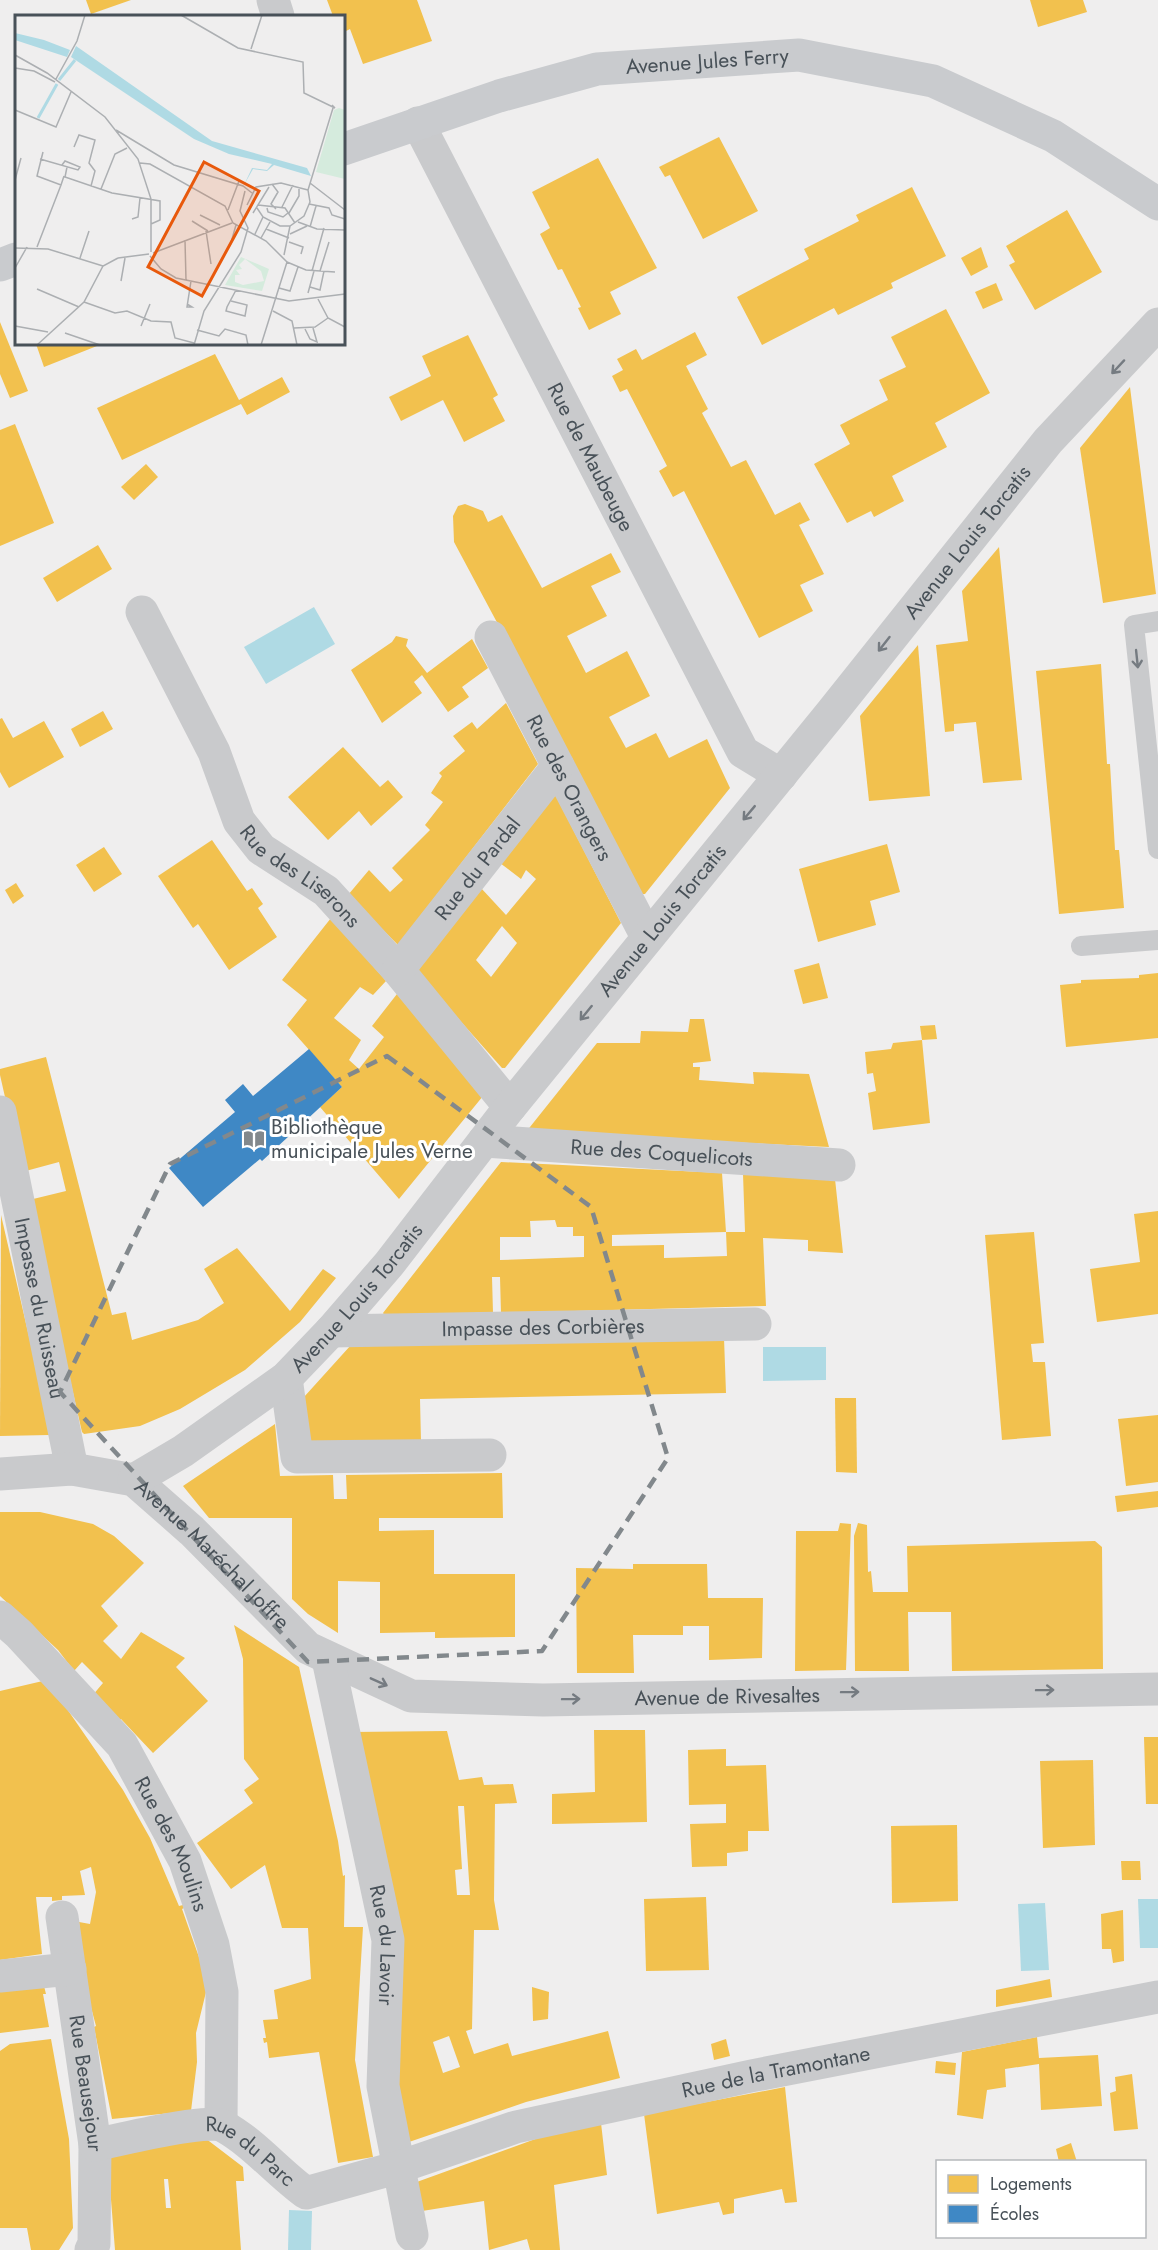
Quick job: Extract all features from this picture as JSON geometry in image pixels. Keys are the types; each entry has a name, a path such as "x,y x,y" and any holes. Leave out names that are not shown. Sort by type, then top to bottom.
{"main road":[{"name":"Avenue Jules Ferry","path":"345,149 499,96 597,69 799,55 933,81 1069,145 1158,175"},
{"name":"Avenue Jules Ferry","path":"1069,145 1158,204"},
{"path":"0,265 15,259"}],"street":[{"path":"273,0 279,15"},
{"name":"Rue de Maubeuge","path":"418,123 743,752 781,775"},
{"name":"Avenue Louis Torcatis","path":"134,1480 183,1451 286,1378 331,1331 389,1264 510,1107 781,775 1047,441 1158,324"},
{"name":"Rue des Liserons","path":"142,612 214,752 238,822 261,849 326,891 398,970 510,1107"},
{"name":"Rue des Orangers","path":"490,637 647,937"},
{"name":"Rue du Pardal","path":"398,970 558,766"},
{"name":"Impasse du Ruisseau","path":"0,1112 72,1468"},
{"name":"Rue des Coquelicots","path":"484,1141 839,1165"},
{"name":"Impasse des Corbières","path":"331,1331 755,1324"},
{"path":"286,1378 297,1457 490,1455"},
{"name":"Avenue Maréchal Joffre","path":"0,1474 72,1468 134,1480 192,1530 318,1653"},
{"name":"Rue des Moulins","path":"0,1617 20,1634 122,1745 185,1861 213,1945 222,1992 221,2124"},
{"name":"Avenue de Rivesaltes","path":"318,1653 411,1696 543,1700 1158,1689"},
{"name":"Rue du Lavoir","path":"318,1653 388,1940 383,2086 412,2235"},
{"name":"Rue Beausejour","path":"62,1917 95,2145 94,2244 91,2250"},
{"path":"0,1976 70,1970"},
{"name":"Rue de la Tramontane","path":"399,2167 516,2127 751,2076 1158,1997"},
{"name":"Rue du Parc","path":"95,2145 185,2127 221,2124 257,2150 282,2175 306,2193 399,2167"}],"lane":[{"path":"1158,621 1134,625 1158,849"},
{"path":"1080,946 1158,940"}],"highlighted area":[{"path":"387,1056 591,1207 668,1458 542,1651 308,1662 60,1392 170,1164"}],"water":[{"path":"314,607 335,644 266,684 244,647"},
{"path":"763,1347 826,1347 826,1380 763,1381"},
{"path":"1138,1899 1158,1899 1158,1948 1140,1948"},
{"path":"1045,1903 1049,1970 1021,1971 1018,1904"},
{"path":"289,2210 312,2211 311,2250 288,2250"}],"building: Logements":[{"path":"86,0 131,0 91,14"},
{"path":"327,0 417,0 432,41 363,64 350,29 345,32 345,15 333,15"},
{"path":"1030,0 1083,0 1087,12 1038,27"},
{"path":"719,137 758,211 703,239 670,175 665,177 659,167"},
{"path":"598,158 657,268 610,292 621,314 589,330 578,308 581,307 562,269 558,270 540,234 550,228 532,192"},
{"path":"912,187 946,256 891,283 893,288 838,315 834,308 762,345 737,297 809,259 804,249 859,221 856,215"},
{"path":"1067,210 1102,272 1035,310 1009,265 1015,262 1006,246"},
{"path":"981,247 988,267 971,276 961,258"},
{"path":"996,283 1003,300 983,309 975,292"},
{"path":"946,309 990,393 935,423 947,447 892,476 904,501 874,517 871,511 847,523 814,464 850,444 840,425 888,400 879,380 906,367 891,337"},
{"path":"0,322 28,391 10,398 0,374"},
{"path":"695,332 707,355 686,366 708,409 702,413 731,467 746,460 775,515 800,502 810,520 799,525 824,574 800,585 813,611 759,638 684,491 673,497 659,471 667,466 627,389 620,392 612,376 623,370 617,359 636,349 642,360"},
{"path":"468,335 498,395 493,398 505,421 464,442 443,400 401,421 389,397 431,376 422,356"},
{"path":"36,345 99,345 44,367"},
{"path":"215,354 239,400 282,377 290,392 247,415 241,404 122,460 97,408"},
{"path":"1130,387 1156,594 1103,603 1080,448"},
{"path":"15,424 54,523 0,546 0,430"},
{"path":"146,464 158,477 134,500 121,487"},
{"path":"465,504 483,511 488,522 502,515 542,588 611,553 621,572 591,586 607,616 567,636 586,673 627,651 650,696 609,717 626,748 656,733 669,758 707,739 730,788 645,894 642,894 454,542 453,516 458,506"},
{"path":"98,545 112,569 57,602 43,578"},
{"path":"999,547 1022,780 983,783 976,722 954,724 954,731 945,732 936,645 968,641 962,591"},
{"path":"396,636 408,639 406,646 427,673 472,639 488,668 462,687 469,697 448,712 422,675 414,682 422,693 382,723 351,670 392,642"},
{"path":"918,645 930,796 869,801 860,716"},
{"path":"1101,664 1115,850 1119,850 1124,908 1059,914 1036,671"},
{"path":"506,703 538,764 398,945 348,895 369,870 390,892 403,880 392,868 430,830 425,825 443,802 431,793 442,776 439,773 465,751 453,736 472,722 477,729"},
{"path":"103,711 113,729 80,747 71,729"},
{"path":"2,718 13,738 44,721 64,757 9,788 0,772 0,719"},
{"path":"343,747 380,787 388,780 403,797 371,826 359,811 328,840 288,797"},
{"path":"556,796 621,923 505,1068 502,1068 416,971 481,888 506,915 536,879 526,870 521,879 500,863 552,797","holes":["502,926 517,943 491,977 476,960"]},
{"path":"212,840 247,891 252,888 263,904 258,908 277,937 229,970 198,924 193,928 158,876"},
{"path":"887,844 900,892 870,901 876,925 818,942 799,869"},
{"path":"104,847 122,874 94,892 76,865"},
{"path":"16,883 24,896 13,904 5,890"},
{"path":"331,918 386,981 373,995 360,987 334,1018 361,1040 349,1060 359,1069 384,1037 372,1026 397,994 483,1096 399,1199 320,1107 342,1087 287,1025 307,1000 282,980"},
{"path":"819,963 828,998 803,1004 794,970"},
{"path":"1158,973 1158,1038 1066,1047 1060,985 1081,983 1081,980 1139,978 1139,975"},
{"path":"690,1019 704,1019 711,1061 693,1063 693,1067 700,1067 699,1080 754,1084 753,1072 809,1074 829,1147 526,1132 597,1043 640,1043 641,1031 688,1032"},
{"path":"935,1025 937,1039 922,1040 920,1026"},
{"path":"922,1040 930,1123 873,1130 868,1093 876,1091 873,1073 867,1074 865,1052 891,1049 893,1043"},
{"path":"46,1057 112,1315 126,1312 132,1340 198,1320 224,1303 204,1269 237,1248 290,1311 323,1269 336,1278 300,1322 245,1370 180,1409 140,1426 84,1434 82,1432 29,1200 66,1191 59,1162 22,1172 0,1075 0,1069"},
{"path":"501,1162 722,1173 726,1232 745,1232 743,1174 835,1179 843,1253 808,1251 808,1240 763,1238 766,1306 501,1313 500,1277 492,1277 493,1313 385,1316 383,1313","holes":["555,1220 557,1227 573,1227 573,1236 584,1236 584,1257 500,1260 500,1237 531,1237 530,1221","726,1232 727,1256 664,1258 664,1245 612,1246 612,1235"]},
{"path":"1158,1211 1158,1314 1097,1322 1090,1269 1140,1262 1134,1214"},
{"path":"1,1215 51,1432 49,1435 0,1436"},
{"path":"1034,1232 1044,1343 1031,1344 1033,1362 1045,1362 1051,1436 1002,1440 985,1235"},
{"path":"724,1338 726,1393 420,1399 421,1442 311,1443 304,1397 351,1345"},
{"path":"835,1398 856,1398 857,1473 836,1472"},
{"path":"1158,1415 1158,1482 1126,1486 1118,1419"},
{"path":"275,1424 280,1476 333,1475 334,1499 347,1499 346,1475 502,1473 503,1518 379,1518 379,1531 434,1530 434,1574 515,1574 515,1637 435,1638 435,1632 380,1633 380,1582 338,1581 338,1633 308,1614 292,1599 292,1518 209,1518 183,1486"},
{"path":"1158,1491 1158,1507 1117,1512 1115,1496"},
{"path":"0,1512 40,1512 93,1524 114,1536 144,1563 101,1606 118,1626 103,1641 121,1659 141,1632 185,1658 176,1667 208,1701 153,1753 121,1719 113,1726 92,1696 103,1683 82,1662 74,1671 58,1650 0,1596"},
{"path":"840,1523 851,1524 846,1670 795,1671 796,1531 838,1531"},
{"path":"858,1523 867,1525 868,1572 871,1571 873,1592 908,1592 907,1546 1095,1541 1102,1547 1103,1669 952,1671 951,1612 908,1612 909,1671 855,1671 854,1536"},
{"path":"633,1564 707,1564 708,1598 763,1598 762,1658 709,1660 709,1626 683,1626 683,1635 633,1635 634,1673 577,1673 576,1568 633,1569"},
{"path":"234,1625 299,1667 338,1841 343,1876 345,1875 344,1927 363,1927 355,2060 373,2157 338,2163 319,2052 269,2058 267,2042 264,2043 263,2038 266,2038 263,2020 278,2019 274,1990 311,1979 308,1928 282,1928 265,1865 231,1889 197,1843 253,1803 244,1790 259,1779 244,1759 243,1659"},
{"path":"47,1680 123,1790 150,1838 179,1906 183,1905 182,1909 200,1960 206,1992 196,2033 197,2062 191,2111 112,2119 94,2027 96,2026 85,1985 79,1922 90,1924 96,1892 91,1867 80,1871 85,1895 62,1896 62,1900 52,1901 52,1897 36,1897 42,1954 0,1960 0,1691"},
{"path":"594,1730 645,1730 647,1822 552,1824 552,1794 595,1792"},
{"path":"447,1731 459,1780 482,1777 484,1785 513,1784 517,1803 495,1804 494,1900 499,1930 474,1930 472,2029 466,2031 474,2054 508,2043 512,2056 608,2031 620,2078 526,2102 409,2142 393,2057 352,1732","holes":["458,1806 464,1806 470,1895 457,1895 455,1870 462,1869","449,2036 460,2067 443,2073 433,2042"]},
{"path":"1144,1737 1158,1737 1158,1804 1146,1804"},
{"path":"726,1749 726,1766 766,1765 769,1831 748,1831 748,1851 727,1853 727,1866 692,1867 690,1824 726,1823 726,1804 689,1805 688,1750"},
{"path":"1093,1760 1095,1845 1043,1848 1040,1761"},
{"path":"957,1825 958,1901 892,1903 891,1826"},
{"path":"1121,1861 1140,1861 1141,1880 1122,1880"},
{"path":"706,1897 709,1970 646,1971 644,1899"},
{"path":"1123,1910 1124,1961 1113,1963 1111,1949 1102,1949 1101,1914"},
{"path":"1050,1979 1052,1997 996,2007 996,1990"},
{"path":"44,1986 46,1994 43,1994 49,2027 0,2033 0,1990"},
{"path":"532,1987 549,1992 548,2019 533,2021"},
{"path":"1037,2037 1039,2058 1098,2055 1102,2106 1041,2110 1039,2064 1005,2069 1006,2087 987,2090 983,2119 957,2115 962,2052"},
{"path":"51,2039 69,2139 73,2228 59,2250 31,2250 27,2228 0,2228 0,2051 10,2044"},
{"path":"726,2039 730,2056 714,2060 711,2044"},
{"path":"936,2061 956,2063 955,2075 935,2073"},
{"path":"1132,2074 1138,2129 1114,2131 1110,2093 1116,2091 1115,2077"},
{"path":"785,2087 797,2202 785,2203 782,2189 734,2199 734,2213 723,2215 719,2202 657,2214 644,2114"},
{"path":"601,2123 607,2175 554,2185 560,2250 530,2250 527,2239 489,2250 484,2201 416,2212 414,2183 549,2134"},
{"path":"205,2138 243,2167 244,2181 236,2181 241,2250 115,2250 110,2187 111,2146","holes":["164,2179 168,2179 171,2208 166,2208"]},
{"path":"1071,2143 1076,2160 1059,2160 1056,2149"}],"building: Écoles":[{"path":"309,1049 342,1087 262,1161 260,1159 203,1207 169,1168 235,1112 225,1100 243,1084 253,1096"}],"place":[{"name":"Bibliothèque municipale Jules Verne","path":"254,1139"}]}
